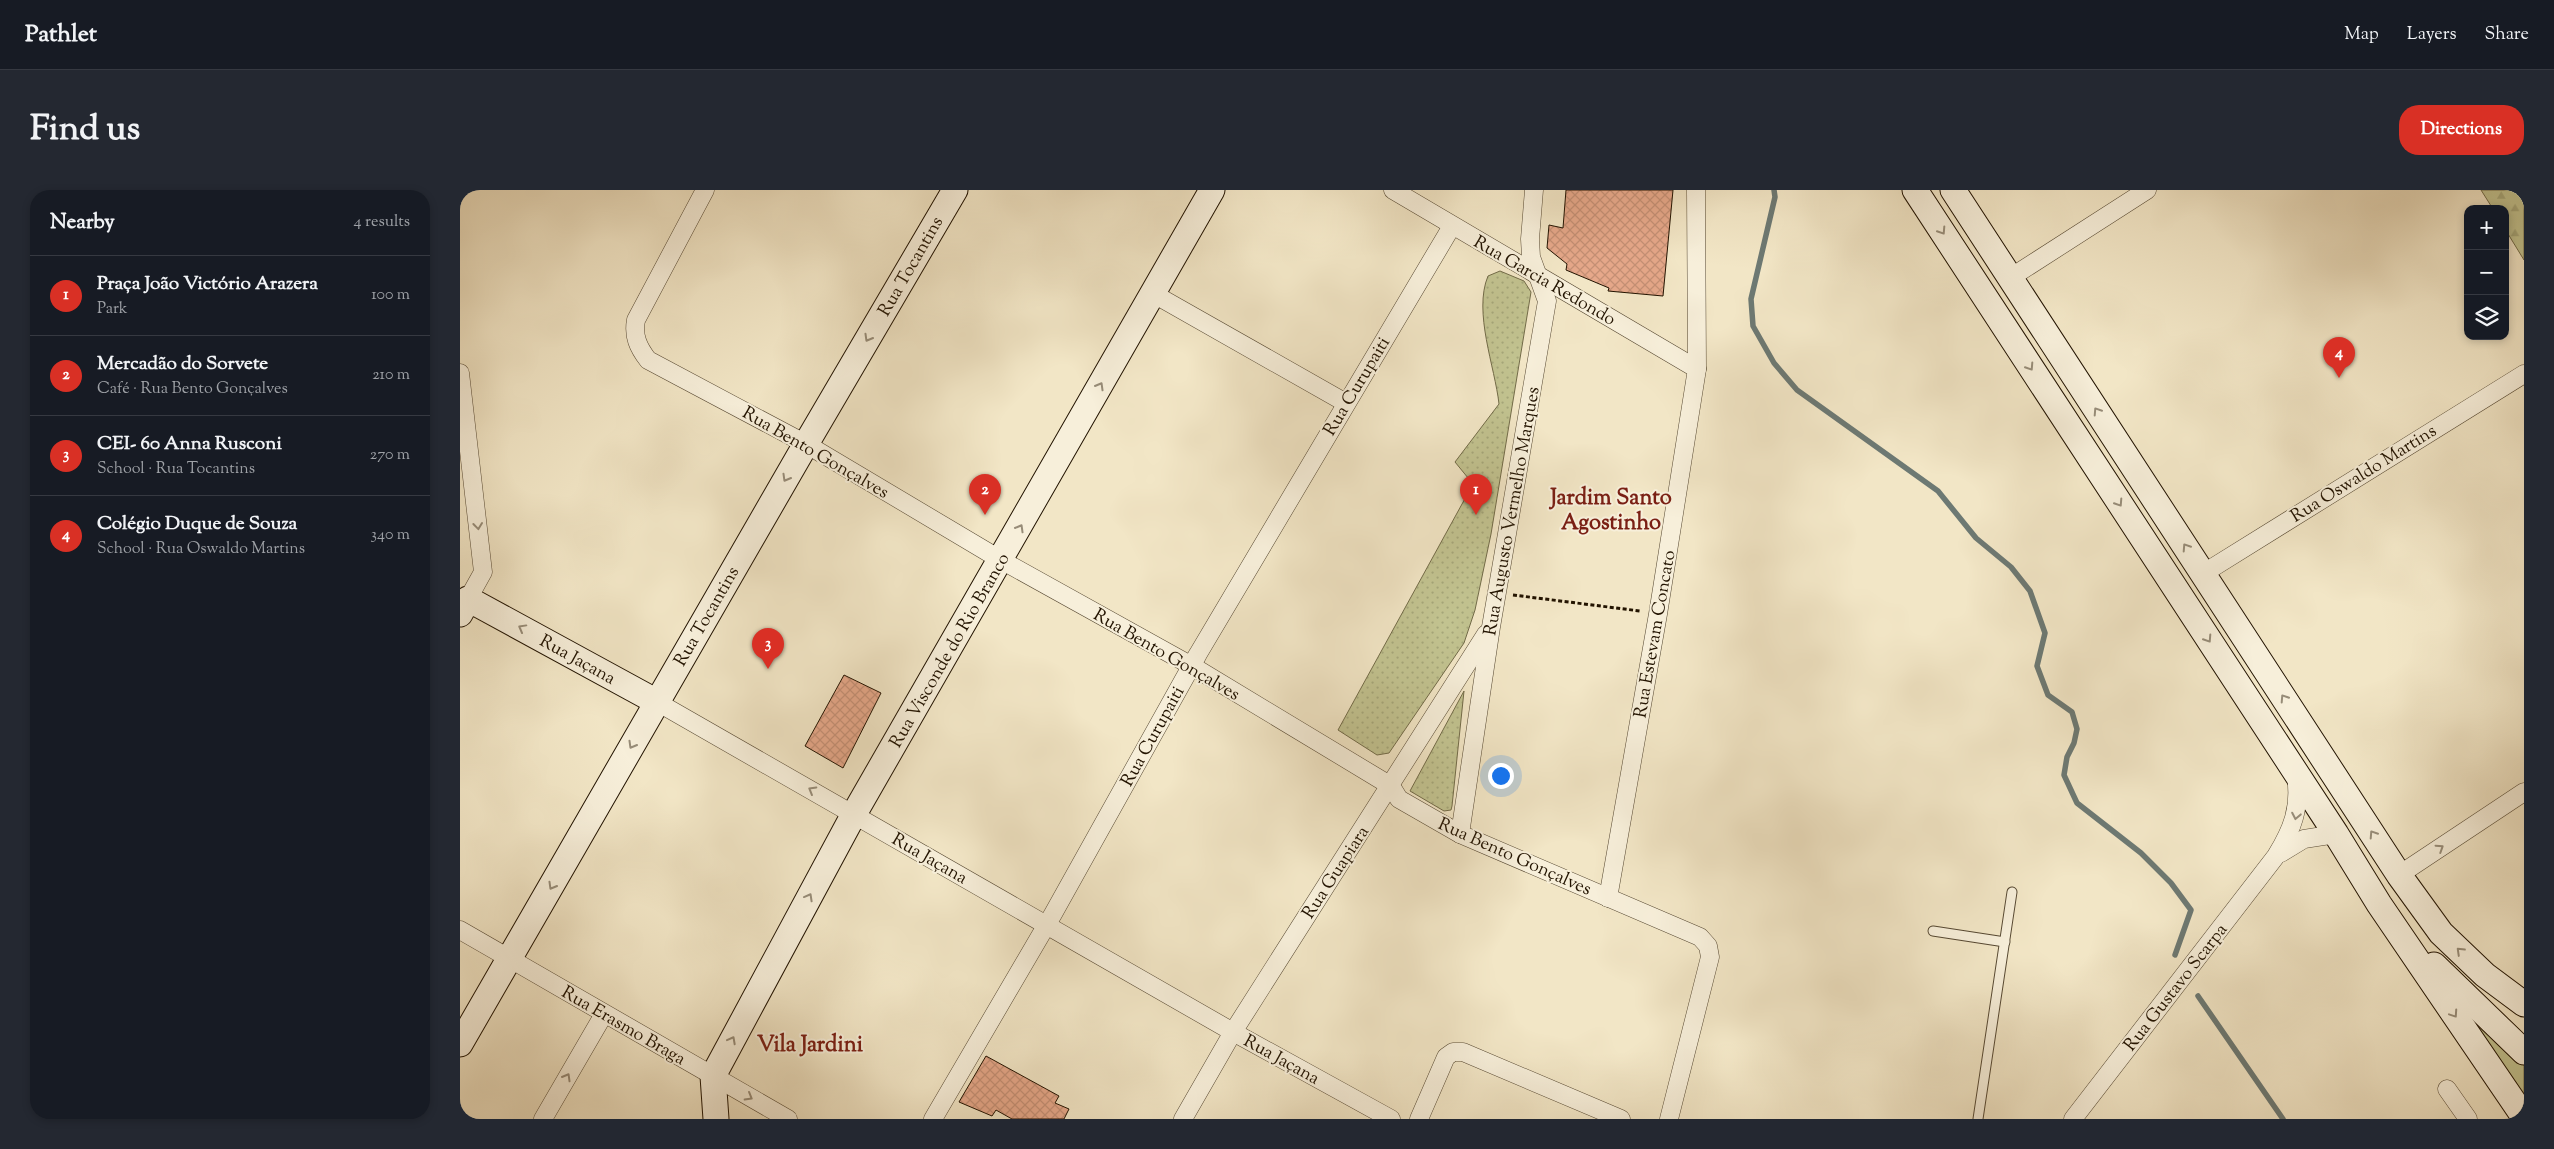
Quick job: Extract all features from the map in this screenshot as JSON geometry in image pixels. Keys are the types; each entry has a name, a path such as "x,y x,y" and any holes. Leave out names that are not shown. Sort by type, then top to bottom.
{"main road":[{"name":"Rua Tocantins","path":"460,1044 806,444 955,190"},
{"name":"Rua Visconde do Rio Branco","path":"713,1076 854,814 1212,190"},
{"path":"1916,190 2336,834 2384,912 2524,1117"},
{"path":"1952,190 2399,875 2441,933 2485,975 2524,1004"},
{"name":"Rua Jaçana","path":"464,606 657,702"},
{"path":"2350,856 2424,954 2524,1052"},
{"path":"713,1076 716,1119"}],"street":[{"name":"Rua Bento Gonçalves","path":"705,190 636,320 634,330 637,341 648,360 806,444 1001,560 1192,666 1391,786 1399,799 1460,834 1700,936 1708,946 1710,957 1668,1119"},
{"name":"Rua Garcia Redondo","path":"1393,190 1697,368"},
{"name":"Rua Augusto Vermelho Marques","path":"1460,834 1491,627 1547,301 1531,256 1530,239 1534,190"},
{"name":"Rua Estevam Concato","path":"1608,898 1658,614 1697,368 1696,190"},
{"path":"2010,278 2147,190"},
{"name":"Rua Curupaiti","path":"933,1119 1047,924 1192,666 1452,226"},
{"path":"1152,293 1346,403"},
{"path":"460,373 483,572 464,606"},
{"name":"Rua Oswaldo Martins","path":"2204,574 2524,374"},
{"name":"Rua Guapiara","path":"1183,1119 1233,1032 1491,627"},
{"name":"Rua Jaçana","path":"657,702 1233,1032 1391,1119"},
{"name":"Rua Gustavo Scarpa","path":"2073,1119 2276,856 2294,823 2298,803 2295,771"},
{"path":"2399,875 2524,792"},
{"name":"Rua Gustavo Scarpa","path":"2276,856 2292,844 2304,839 2336,834"},
{"name":"Rua Erasmo Braga","path":"460,930 788,1119"},
{"path":"543,1119 604,1014"},
{"path":"1419,1119 1446,1057 1453,1052 1463,1052 1621,1119"},
{"path":"2447,1089 2468,1119"}],"lane":[{"path":"1978,1119 2012,892"},
{"path":"1933,931 2005,942"}],"path":[{"path":"1497,593 1658,614"}],"green space":[{"path":"2481,190 2524,190 2524,260 2509,236 2509,205 2490,205"},
{"path":"1500,271 1524,281 1531,292 1491,534 1475,610 1464,643 1389,753 1377,755 1338,730 1473,484 1455,462 1499,404 1486,340 1483,306 1484,290 1488,276"},
{"path":"1464,691 1452,806 1451,810 1444,811 1410,791"},
{"path":"2469,1018 2480,1018 2524,1063 2524,1102"}],"building":[{"path":"1566,190 1673,190 1663,296 1608,291 1609,288 1566,270 1567,264 1547,248 1549,225 1563,228"},
{"path":"844,675 881,693 843,768 805,746"},
{"path":"986,1056 1059,1096 1055,1103 1069,1109 1064,1119 1012,1119 996,1110 992,1116 959,1102"}],"waterway":[{"path":"1774,190 1775,197 1751,299 1753,326 1774,363 1797,390 1938,491 1976,538 2011,567 2030,591 2045,633 2037,666 2048,695 2072,712 2077,729 2074,743 2067,757 2064,775 2077,803 2141,853 2171,883 2191,910 2175,955"},
{"path":"2198,996 2283,1119"}],"place":[{"name":"Colégio Duque de Souza","path":"2339,378"},
{"name":"Mercadão do Sorvete","path":"985,515"},
{"name":"Praça João Victório Arazera","path":"1476,515"},
{"name":"CEI- 60 Anna Rusconi","path":"768,669"}],"district":[{"name":"Jardim Santo Agostinho","path":"1611,508"},
{"name":"Vila Jardini","path":"810,1043"}]}
